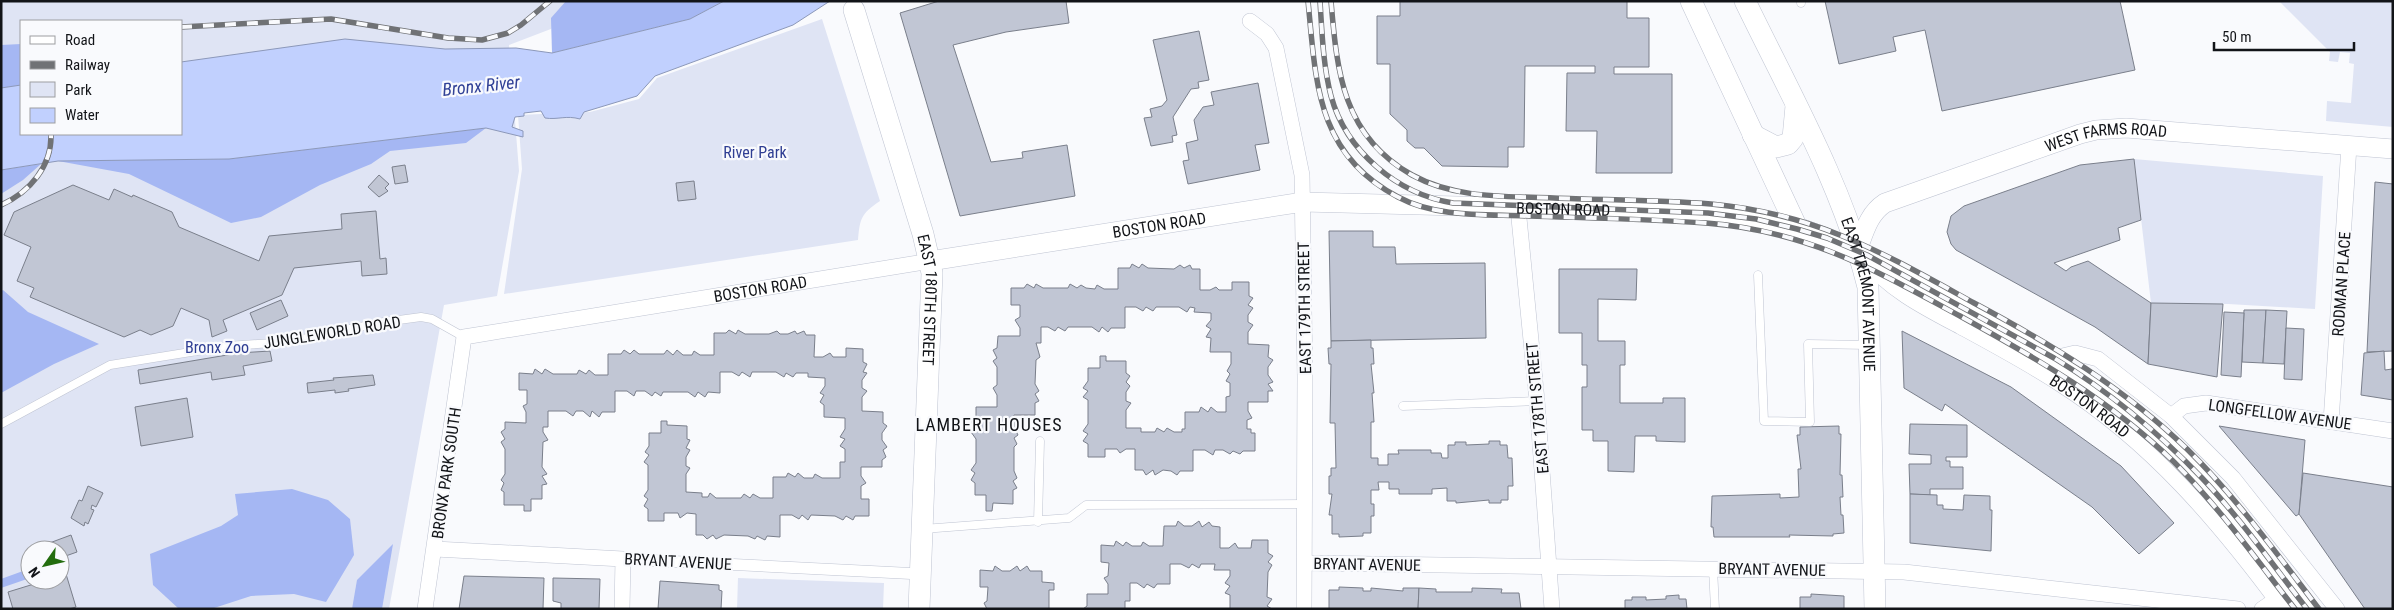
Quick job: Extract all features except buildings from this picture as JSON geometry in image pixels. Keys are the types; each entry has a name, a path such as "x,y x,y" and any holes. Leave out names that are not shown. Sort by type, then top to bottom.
{"main road":[{"path":"1691,1 1797,228"},
{"name":"EAST TREMONT AVENUE","path":"1745,1 1833,184 1868,287 1871,346 1875,609"},
{"name":"EAST 180TH STREET","path":"853,5 924,234 930,261 932,286 919,609"},
{"path":"1753,135 1776,147 1788,144 1793,138 1796,106"},
{"name":"BOSTON ROAD","path":"1797,228 1857,251 2054,358 2106,393 2179,454 2228,508 2284,599 2308,609"}],"street":[{"name":"EAST 179TH STREET","path":"1250,21 1267,34 1276,48 1302,166 1304,609"},
{"name":"WEST FARMS ROAD","path":"1857,251 1874,211 1884,203 2055,142 2096,130 2126,128 2392,149"},
{"name":"RODMAN PLACE","path":"2331,422 2349,146"},
{"name":"BOSTON ROAD","path":"464,337 1303,202 1708,213 1756,219 1797,228"},
{"name":"EAST 178TH STREET","path":"1518,208 1536,401 1552,609"},
{"name":"BOSTON ROAD","path":"1857,251 1877,274 1903,295 2052,379 2129,435 2166,468 2195,498 2284,599"},
{"name":"BRONX PARK SOUTH","path":"425,609 464,337"},
{"name":"BOSTON ROAD","path":"2054,358 2075,353 2098,359 2172,416 2233,478 2331,607"},
{"name":"LONGFELLOW AVENUE","path":"2172,416 2184,406 2201,403 2393,431"},
{"name":"BRYANT AVENUE","path":"435,549 921,574"},
{"path":"622,609 623,558"},
{"name":"BRYANT AVENUE","path":"1304,563 1904,572 2238,609"},
{"path":"2262,609 2284,599"}],"lane":[{"path":"1758,275 1764,421 1810,422 1808,344 1871,346"},
{"name":"JUNGLEWORLD ROAD","path":"1,424 110,365 228,346 288,342 384,322 421,317 432,319 464,337"},
{"path":"1403,406 1536,401"},
{"path":"1038,522 1040,441"},
{"path":"923,529 1038,522 1069,518 1086,505 1305,504"},
{"path":"1713,568 1715,609"}],"green space":[{"name":"Bronx Zoo","path":"1,1 624,1 509,45 519,171 497,296 444,305 389,609 1,609"},
{"path":"2279,1 2393,1 2393,127 2326,121 2327,101 2351,103 2354,64 2349,63 2350,53 2340,52 2338,62 2329,61 2330,52"},
{"name":"River Park","path":"822,19 880,201 865,213 861,221 858,240 504,294 522,169 518,115 590,112 639,99 657,78"},
{"path":"2134,159 2323,176 2315,309 2228,304 2151,303"},
{"path":"738,578 884,583 883,609 737,609"}],"shaded area":[{"path":"566,1 724,1 690,19 552,53 551,18"},
{"path":"20,44 20,85 1,88 1,45"},
{"path":"486,128 466,143 390,151 371,164 320,185 261,217 231,223 129,174 58,161 229,159"},
{"path":"41,164 23,180 1,194 1,170"},
{"path":"3,290 28,312 99,344 54,364 1,393 1,291"},
{"path":"292,489 328,500 350,519 354,555 326,602 294,594 251,596 211,609 179,609 153,585 150,554 221,526 238,515 235,494"},
{"path":"393,544 382,609 352,609 357,580"},
{"path":"20,572 20,581 1,588 1,579"}],"water":[{"name":"Bronx River","path":"724,1 830,1 793,25 655,76 637,96 584,112 580,119 570,117 545,118 541,111 524,113 524,116 515,117 512,127 523,131 523,137 486,128 229,159 58,161 1,170 1,88 20,85 20,135 182,135 182,62 345,39 445,49 516,48 552,53 690,19"}],"railway":[{"path":"182,27 331,19 448,38 482,40 508,33 521,25 550,1"},
{"path":"1308,1 1318,87 1325,113 1336,137 1350,160 1371,180 1398,197 1429,209 1462,214 1662,220 1743,227 1776,234 1808,244 1868,268 2017,348 2072,382 2125,419 2191,479 2237,534 2295,609"},
{"path":"1320,1 1326,73 1338,116 1361,152 1394,180 1432,198 1453,203 1708,213 1756,219 1827,238 1867,255 2054,358 2094,384 2132,413 2168,444 2216,493 2307,609"},
{"path":"1331,1 1336,53 1341,77 1348,100 1358,122 1371,141 1389,159 1412,175 1446,188 1481,195 1711,204 1749,209 1817,227 1849,238 1879,252 2059,351 2138,406 2205,467 2256,526 2319,609"},
{"path":"1,205 12,200 37,177 48,157 51,135"}],"district":[{"name":"LAMBERT HOUSES","path":"989,425"}]}
